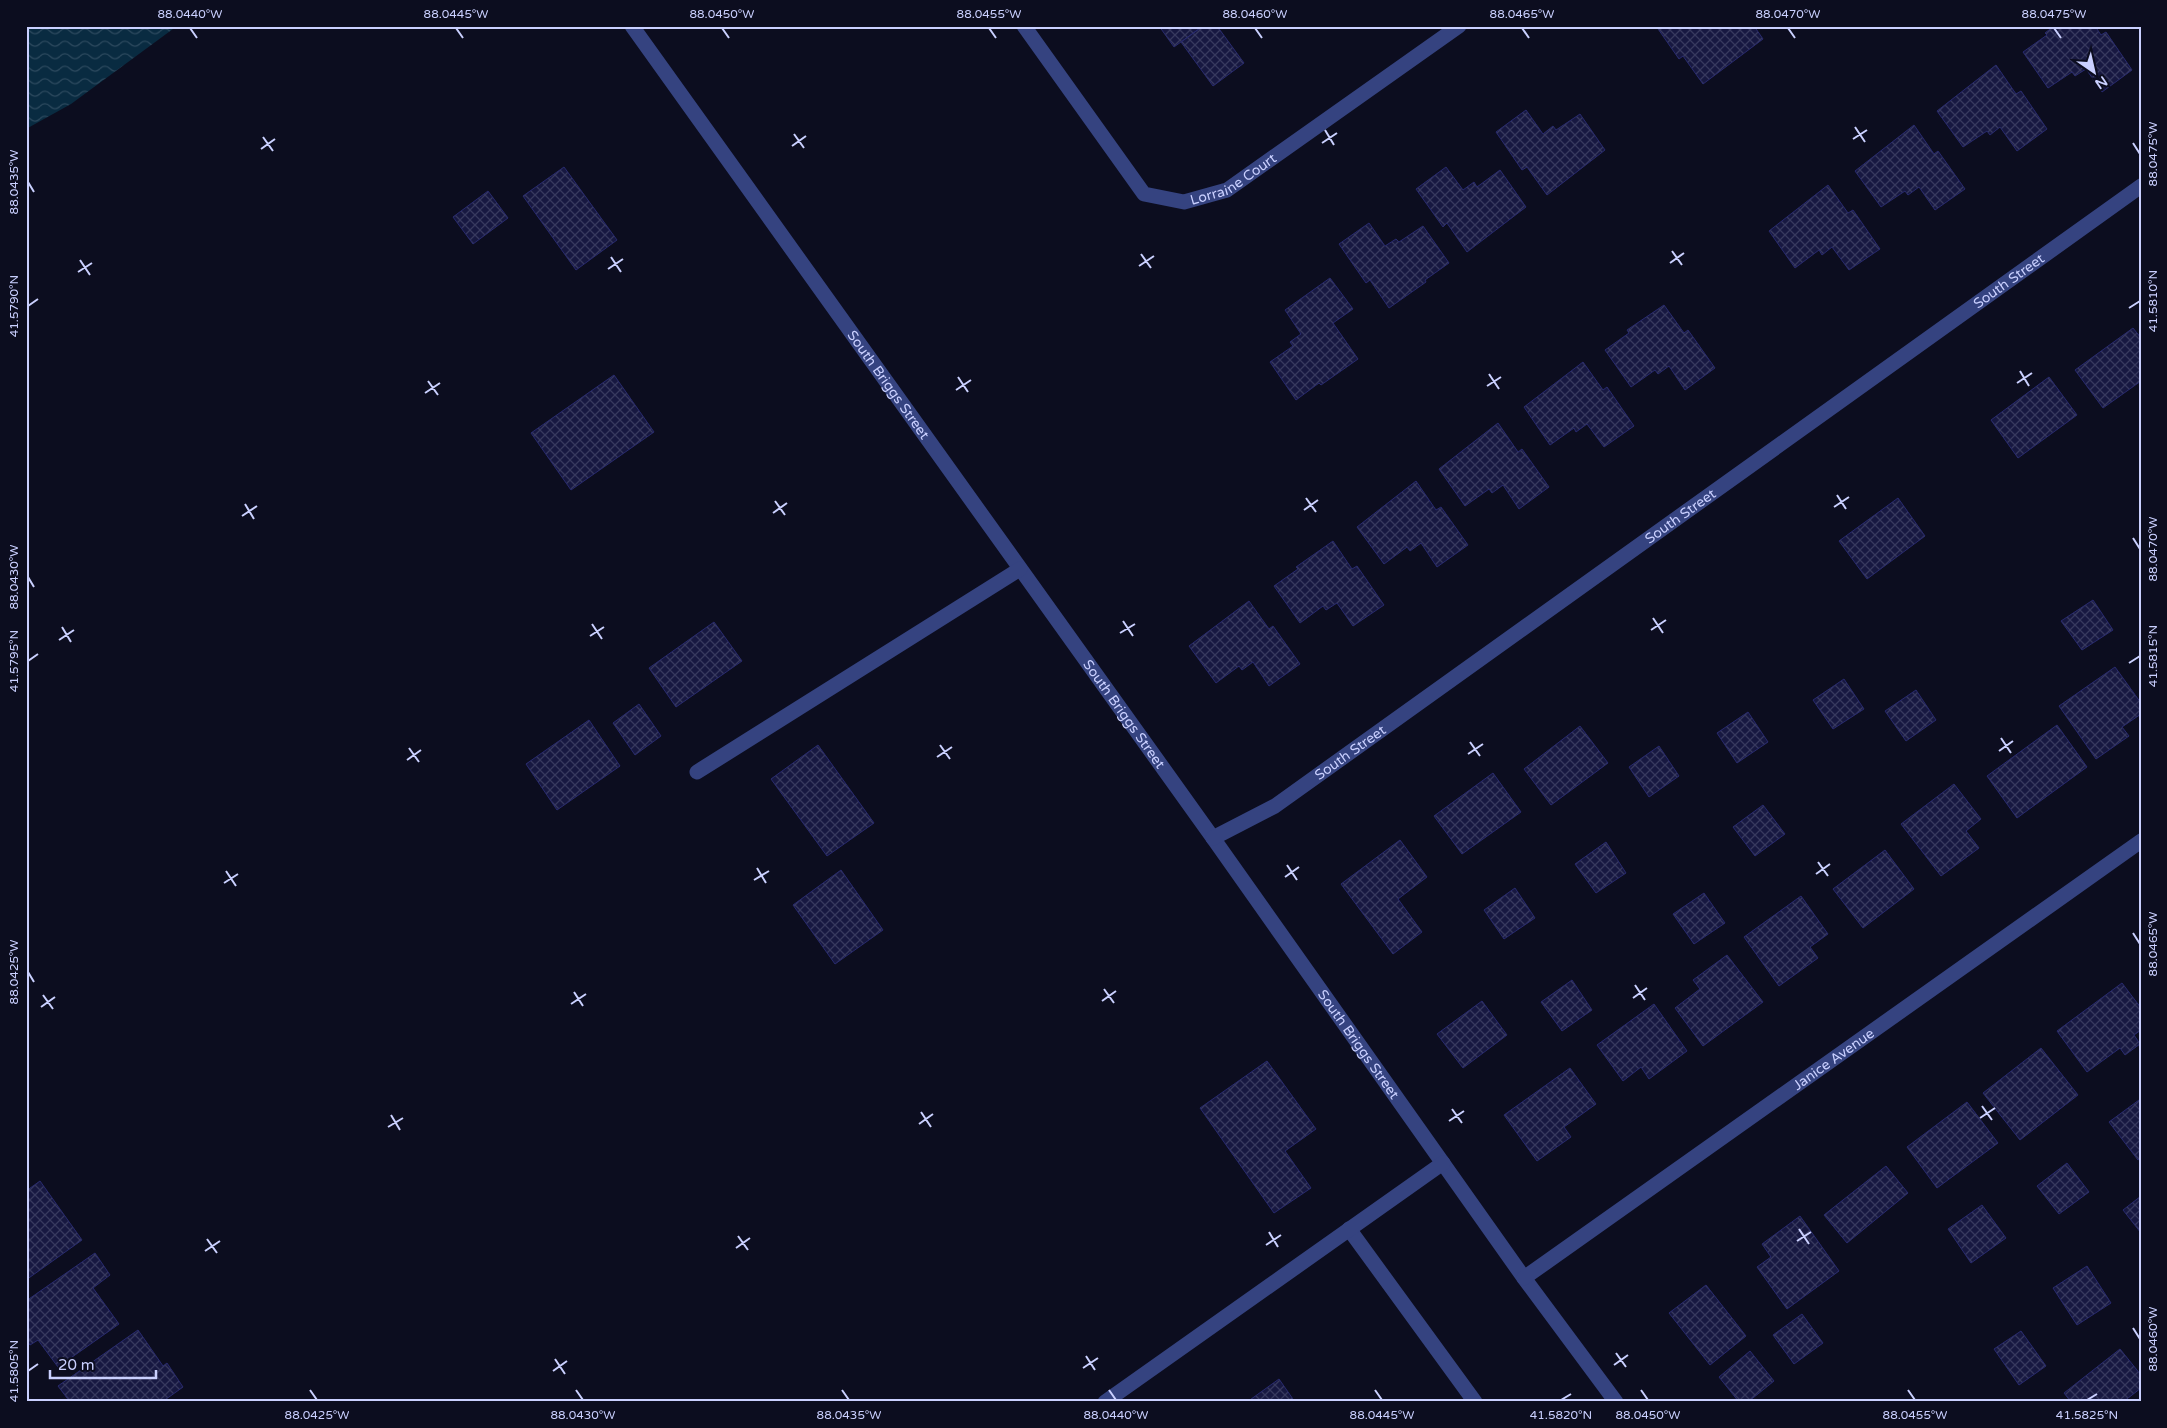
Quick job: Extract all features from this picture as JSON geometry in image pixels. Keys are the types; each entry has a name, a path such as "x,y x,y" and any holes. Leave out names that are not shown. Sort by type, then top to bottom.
{"street":[{"name":"South Briggs Street","path":"632,26 1213,838 1524,1278 1616,1402"},
{"name":"Lorraine Court","path":"1024,26 1144,194 1184,202 1227,190 1458,26"},
{"name":"South Street","path":"1213,838 1275,806 2141,186"},
{"path":"697,772 1020,569"},
{"name":"Janice Avenue","path":"1524,1278 2141,841"},
{"path":"1105,1402 1443,1163"},
{"path":"1350,1229 1475,1402"}],"water":[{"path":"26,26 177,26 71,104 26,129"}],"building":[{"path":"1159,26 1203,26 1174,47"},
{"path":"1203,26 1217,26 1244,63 1213,86 1181,42"},
{"path":"1656,26 1754,26 1763,39 1703,84 1683,56 1679,59"},
{"path":"2054,26 2095,26 2101,35 2106,32 2132,70 2102,92 2086,69 2075,76 2072,72 2048,88 2023,52 2047,35 2045,33"},
{"path":"1996,65 2016,94 2021,91 2047,129 2017,151 2000,127 1990,135 1987,131 1963,147 1937,111"},
{"path":"1526,110 1543,134 1553,126 1556,130 1580,114 1605,150 1547,195 1527,167 1522,170 1496,132"},
{"path":"1914,125 1934,154 1938,151 1965,189 1935,210 1919,187 1908,195 1905,191 1881,207 1855,171"},
{"path":"564,167 617,240 576,270 523,196"},
{"path":"1446,167 1463,190 1474,182 1477,187 1500,170 1526,207 1467,252 1447,223 1443,227 1416,189"},
{"path":"1828,185 1848,213 1853,210 1880,249 1849,270 1832,247 1822,255 1819,250 1795,268 1769,231"},
{"path":"488,191 508,218 473,244 453,217"},
{"path":"1369,223 1385,246 1396,239 1399,242 1423,226 1449,263 1389,308 1370,280 1366,283 1339,244"},
{"path":"1330,278 1353,309 1333,323 1358,359 1296,400 1270,362 1293,346 1290,342 1301,334 1285,310"},
{"path":"1664,305 1684,333 1688,330 1715,368 1685,390 1669,366 1658,374 1655,370 1631,387 1605,350 1629,333 1627,330"},
{"path":"2133,328 2141,338 2141,381 2103,408 2075,370"},
{"path":"1583,362 1603,390 1607,387 1634,426 1604,447 1587,424 1576,432 1574,428 1550,445 1524,407"},
{"path":"614,375 654,432 571,490 531,433"},
{"path":"2049,377 2077,415 2018,458 1991,420"},
{"path":"1498,423 1518,452 1522,449 1549,487 1519,509 1503,485 1492,493 1489,489 1465,506 1439,469"},
{"path":"1416,481 1436,510 1441,507 1468,545 1437,567 1421,543 1410,551 1407,547 1384,564 1357,527"},
{"path":"1898,498 1925,536 1867,579 1839,541"},
{"path":"1333,541 1352,569 1357,566 1384,605 1353,626 1337,603 1326,610 1323,606 1300,623 1274,586 1298,569 1296,567"},
{"path":"2093,600 2113,630 2082,650 2061,621"},
{"path":"1249,601 1269,629 1273,626 1300,664 1269,686 1253,662 1242,670 1239,666 1216,683 1189,646"},
{"path":"714,622 742,661 676,707 649,668"},
{"path":"2115,667 2141,703 2141,714 2122,727 2129,736 2096,759 2059,706"},
{"path":"1844,679 1864,709 1833,729 1813,700"},
{"path":"1916,690 1936,720 1906,741 1885,711"},
{"path":"639,704 661,736 635,755 613,723"},
{"path":"1748,712 1768,742 1737,763 1717,733"},
{"path":"589,720 620,766 557,810 526,764"},
{"path":"2057,725 2087,767 2017,818 1987,776"},
{"path":"1580,726 1608,763 1551,805 1524,769"},
{"path":"818,745 874,823 827,856 771,779"},
{"path":"1659,746 1679,776 1649,797 1629,767"},
{"path":"1493,773 1521,812 1462,854 1434,816"},
{"path":"1954,784 1981,819 1966,831 1979,848 1941,876 1901,824"},
{"path":"1763,805 1785,834 1755,856 1733,827"},
{"path":"1400,840 1427,877 1398,899 1422,932 1393,954 1341,884"},
{"path":"1606,842 1626,873 1596,893 1575,864"},
{"path":"1885,850 1914,889 1863,928 1833,889"},
{"path":"841,870 883,930 835,964 793,905"},
{"path":"1515,888 1535,918 1504,939 1484,910"},
{"path":"1704,893 1725,923 1694,944 1673,914"},
{"path":"1801,896 1828,934 1810,947 1818,958 1779,986 1744,937"},
{"path":"1727,955 1763,1002 1703,1046 1675,1008 1700,989 1693,980"},
{"path":"1572,980 1592,1010 1562,1031 1541,1002"},
{"path":"2122,983 2141,1008 2141,1030 2134,1035 2140,1044 2125,1055 2120,1048 2087,1072 2057,1031"},
{"path":"1482,1001 1507,1035 1463,1068 1437,1034"},
{"path":"1654,1004 1687,1051 1649,1079 1641,1067 1623,1081 1597,1045"},
{"path":"2041,1048 2078,1095 2020,1140 1983,1093"},
{"path":"1267,1061 1316,1129 1285,1151 1311,1188 1274,1213 1200,1108"},
{"path":"1570,1068 1596,1104 1564,1127 1571,1137 1537,1161 1504,1115"},
{"path":"2139,1100 2141,1103 2141,1158 2138,1160 2109,1122"},
{"path":"1967,1102 1998,1143 1937,1188 1907,1147"},
{"path":"2067,1163 2089,1192 2059,1214 2037,1186"},
{"path":"1886,1166 1908,1193 1847,1243 1824,1215"},
{"path":"40,1181 82,1240 26,1280 26,1191"},
{"path":"2141,1196 2141,1233 2123,1210"},
{"path":"1982,1205 2006,1238 1971,1263 1948,1229"},
{"path":"1800,1216 1839,1271 1787,1309 1757,1267 1771,1257 1762,1244"},
{"path":"95,1253 110,1275 93,1288 119,1324 58,1367 38,1340 30,1345 26,1339 26,1301"},
{"path":"2087,1266 2111,1303 2077,1325 2053,1288"},
{"path":"1706,1285 1746,1336 1710,1365 1669,1313"},
{"path":"1802,1314 1823,1343 1794,1364 1773,1335"},
{"path":"138,1330 163,1366 167,1363 183,1387 162,1402 70,1402 58,1386"},
{"path":"2021,1331 2046,1366 2019,1385 1994,1349"},
{"path":"2120,1349 2141,1375 2141,1388 2123,1402 2071,1402 2064,1393"},
{"path":"1750,1351 1774,1381 1748,1402 1739,1402 1719,1377"},
{"path":"1279,1379 1295,1402 1247,1402"}]}
